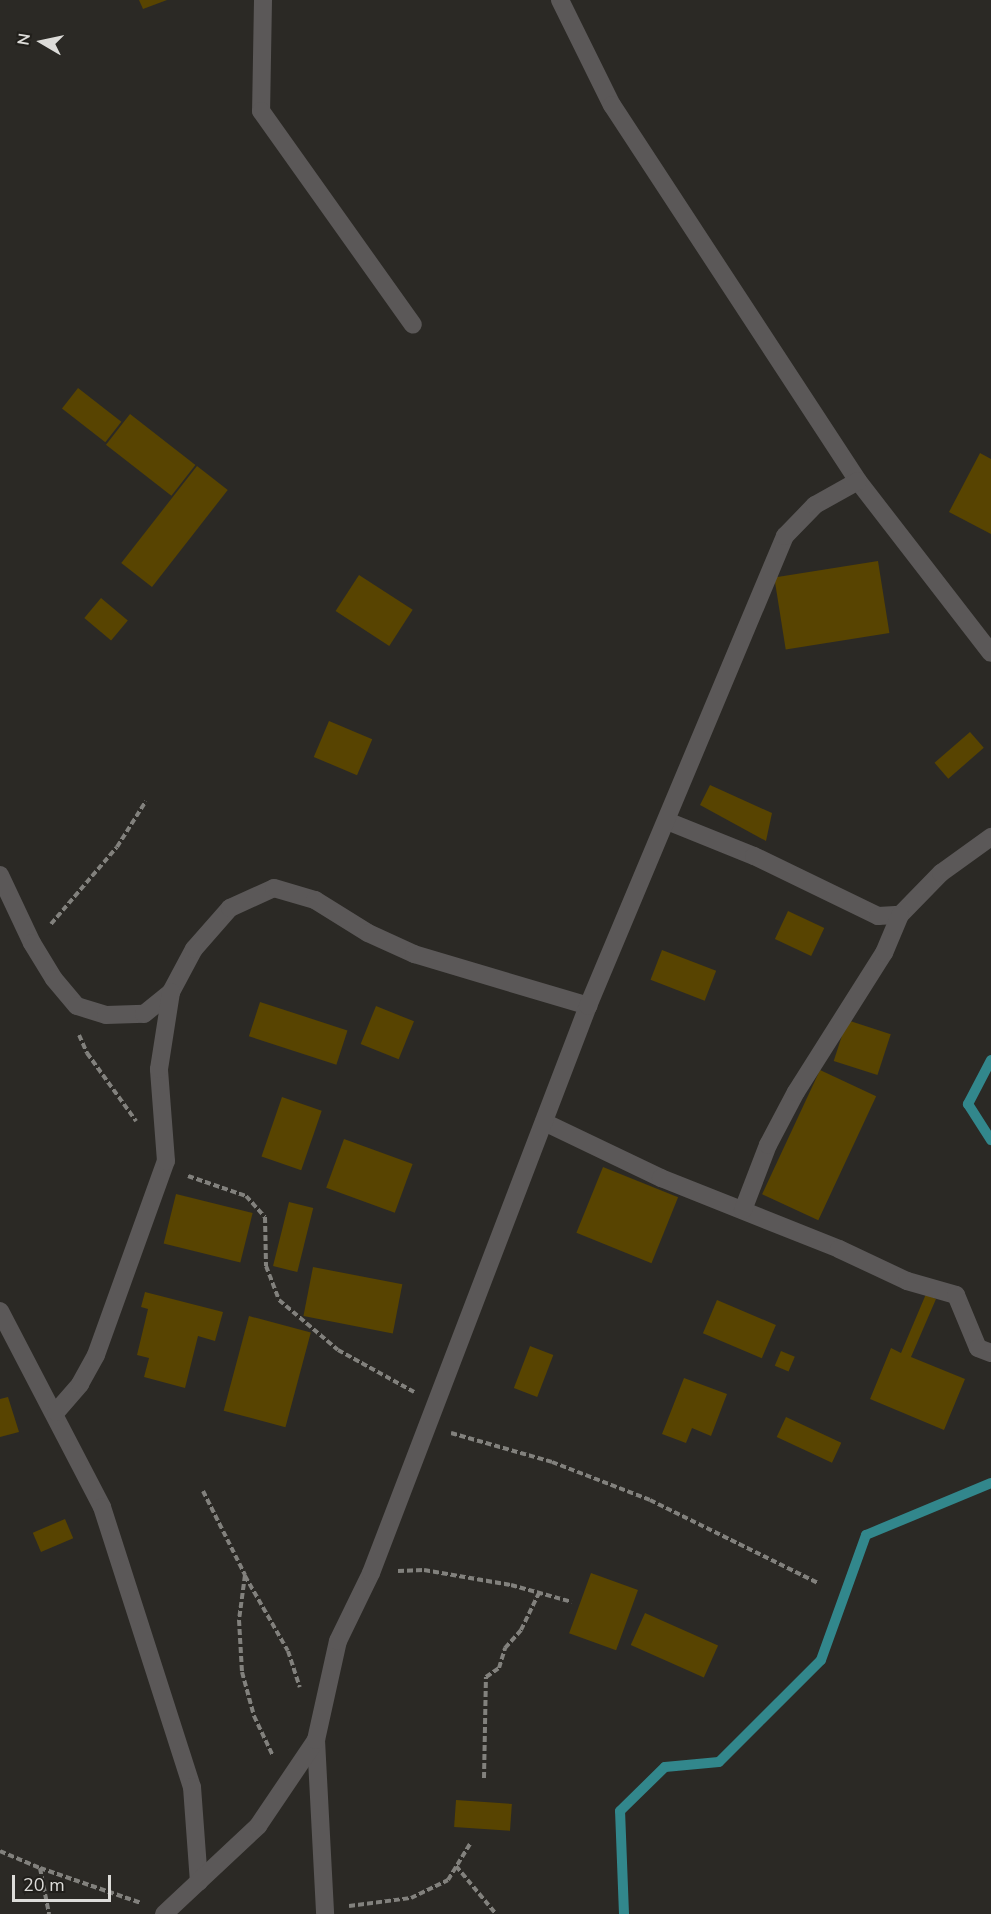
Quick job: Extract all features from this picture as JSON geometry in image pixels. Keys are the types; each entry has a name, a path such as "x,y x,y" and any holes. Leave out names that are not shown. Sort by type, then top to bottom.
{"street":[{"path":"263,0 261,111 413,325"},
{"path":"560,0 612,105 858,481 991,653"},
{"path":"325,1912 316,1740 338,1641 371,1573 433,1403 588,1006 784,536 816,505 858,481"},
{"path":"667,821 754,856 856,908 878,916 900,915"},
{"path":"743,1210 768,1145 792,1101 884,953 900,915 941,873 991,837"},
{"path":"0,875 32,943 77,1006 106,1015 144,1014 171,992"},
{"path":"56,1412 80,1384 96,1355 166,1161 159,1069 171,992 194,949 230,908 274,888 315,900 368,933 414,954 588,1006"},
{"path":"544,1122 661,1178 743,1210 907,1281 956,1295 978,1348 991,1353"},
{"path":"0,1311 56,1412 102,1507 187,1770 198,1843 199,1882"},
{"path":"166,1912 258,1826 316,1740"}],"path":[{"path":"32,943 82,892 146,801"},
{"path":"78,1032 87,1053 141,1127"},
{"path":"166,1161 195,1181 246,1196 265,1217 266,1266 279,1300 338,1350 433,1403"},
{"path":"425,1425 552,1462 639,1496 818,1582"},
{"path":"203,1491 245,1575 288,1651 302,1696"},
{"path":"371,1573 424,1570 539,1593 572,1602"},
{"path":"245,1575 239,1620 242,1672 254,1716 287,1783"},
{"path":"484,1778 486,1677 499,1668 505,1648 521,1630 539,1593"},
{"path":"325,1912 411,1898 448,1880 470,1844"},
{"path":"0,1851 108,1894 166,1912"},
{"path":"456,1866 496,1914"},
{"path":"40,1868 49,1914"}],"building":[{"path":"139,0 167,0 143,9"},
{"path":"78,388 121,422 105,442 62,408"},
{"path":"130,414 195,465 171,496 106,445"},
{"path":"980,453 991,459 991,534 949,512"},
{"path":"197,466 228,490 152,587 121,563"},
{"path":"878,561 889,633 786,650 774,577"},
{"path":"359,575 413,610 389,646 336,611"},
{"path":"101,598 128,620 111,640 84,618"},
{"path":"329,721 372,739 357,775 314,757"},
{"path":"970,732 984,748 948,779 935,763"},
{"path":"710,785 772,813 766,841 700,805"},
{"path":"788,911 824,928 811,956 775,939"},
{"path":"662,950 716,971 705,1001 651,980"},
{"path":"260,1002 347,1030 336,1065 249,1036"},
{"path":"376,1006 414,1021 399,1059 361,1044"},
{"path":"847,1020 891,1034 877,1075 834,1061"},
{"path":"820,1070 876,1096 818,1220 762,1194"},
{"path":"282,1097 322,1111 301,1170 261,1157"},
{"path":"344,1139 413,1164 395,1213 326,1188"},
{"path":"603,1167 678,1197 652,1263 576,1233"},
{"path":"176,1194 253,1213 240,1263 164,1243"},
{"path":"289,1202 313,1208 297,1272 273,1266"},
{"path":"313,1267 402,1284 393,1333 303,1316"},
{"path":"145,1292 223,1312 215,1341 198,1336 185,1388 144,1377 149,1358 137,1355 148,1309 141,1307"},
{"path":"926,1294 936,1299 911,1357 965,1379 944,1430 870,1399 891,1348 901,1353"},
{"path":"717,1300 776,1325 762,1358 703,1333"},
{"path":"249,1316 311,1333 285,1427 224,1411"},
{"path":"530,1346 553,1355 537,1397 514,1388"},
{"path":"781,1351 795,1357 789,1372 775,1366"},
{"path":"684,1378 727,1394 711,1436 692,1428 686,1443 662,1434"},
{"path":"8,1397 19,1432 0,1437 0,1399"},
{"path":"786,1417 841,1443 832,1463 777,1437"},
{"path":"65,1519 73,1538 41,1552 33,1533"},
{"path":"591,1573 638,1590 616,1650 569,1633"},
{"path":"645,1613 718,1646 704,1678 631,1645"},
{"path":"456,1800 512,1804 510,1831 454,1827"}],"waterway":[{"path":"991,1060 968,1104 991,1140"},
{"path":"624,1914 620,1811 665,1767 719,1762 821,1660 866,1535 991,1483"}]}
